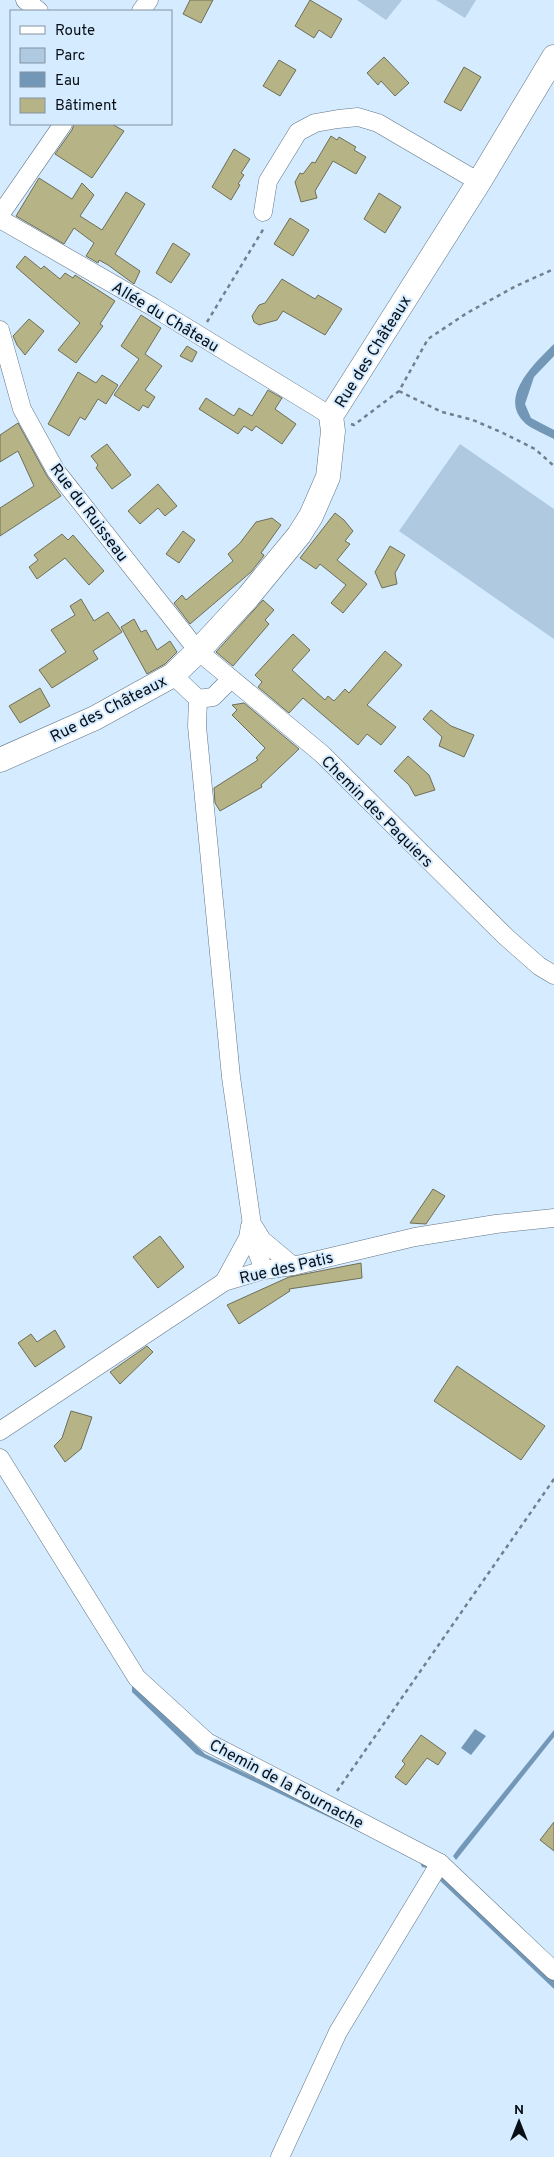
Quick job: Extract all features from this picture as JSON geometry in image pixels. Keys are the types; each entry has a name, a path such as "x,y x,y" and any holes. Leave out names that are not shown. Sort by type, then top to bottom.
{"street":[{"path":"25,0 38,10"},
{"name":"Rue des Châteaux","path":"0,760 95,718 173,675 248,597 299,535 311,516 328,477 333,441 331,416 479,182 554,57"},
{"path":"262,212 268,181 298,132 315,123 338,119 358,117 378,123 479,182"},
{"path":"0,215 62,125"},
{"name":"Allée du Château","path":"0,219 137,297 331,416"},
{"name":"Rue du Ruisseau","path":"0,330 6,376 56,471 198,651"},
{"name":"Chemin des Paquiers","path":"198,651 322,754 505,936 539,966 554,975"},
{"path":"173,675 198,699 197,726 230,1057 251,1222 255,1246 264,1270"},
{"path":"198,699 213,697 231,679"},
{"name":"Rue des Patis","path":"0,1431 224,1282 264,1270 293,1266 415,1237 496,1224 554,1218"},
{"path":"251,1222 262,1240 293,1266"},
{"path":"224,1282 248,1238 251,1222"},
{"name":"Chemin de la Fournache","path":"0,1458 137,1678 207,1742 440,1863 554,1971"},
{"path":"280,2157 338,2032 440,1863"}],"path":[{"path":"199,336 264,228 262,212"},
{"path":"331,416 354,425 398,391 428,339 467,313 554,268"},
{"path":"398,391 442,412 473,420 503,433 535,449 554,466"},
{"path":"328,1805 554,1479"}],"green space":[{"path":"357,0 402,0 386,20"},
{"path":"436,0 476,0 465,18"},
{"path":"460,444 554,509 554,639 399,531"}],"water":[{"path":"554,344 554,356 534,377 525,404 531,418 554,430 554,439 526,424 518,414 515,403 517,392 529,370"},
{"path":"132,1683 205,1754 423,1858 427,1868 422,1867 419,1860 196,1754 132,1692"},
{"path":"475,1729 486,1736 471,1755 461,1748"},
{"path":"554,1730 554,1737 456,1860 453,1856 458,1849"},
{"path":"447,1876 554,1978 554,1989 436,1877"}],"building":[{"path":"190,0 213,0 201,23 183,14"},
{"path":"310,0 342,19 331,38 319,30 314,38 295,26"},
{"path":"384,57 409,83 395,96 381,81 378,85 367,73"},
{"path":"279,60 296,70 280,96 263,86"},
{"path":"464,67 481,77 461,111 444,102"},
{"path":"74,125 114,125 124,131 92,178 55,154"},
{"path":"331,136 337,140 339,137 356,147 354,150 366,157 356,174 333,161 315,191 317,198 301,202 295,182 300,173 303,174 312,162 315,163"},
{"path":"234,149 250,159 241,173 244,175 231,200 212,187"},
{"path":"39,178 72,199 82,183 94,195 80,216 102,230 126,192 145,204 115,254 140,271 134,284 108,265 99,260 98,263 86,256 94,243 74,228 64,244 16,216"},
{"path":"379,193 401,207 385,233 364,219"},
{"path":"290,218 309,230 293,256 274,244"},
{"path":"173,243 190,254 171,283 156,273"},
{"path":"25,256 41,269 44,266 60,279 65,273 73,278 75,275 115,301 100,324 103,326 76,363 58,350 80,323 16,267"},
{"path":"282,279 315,299 318,295 342,309 325,335 283,311 277,320 259,325 254,322 252,316 259,305 265,303"},
{"path":"141,315 161,328 145,354 162,366 145,390 155,397 148,408 143,405 139,411 114,395 139,359 121,346"},
{"path":"29,319 44,331 25,355 13,336"},
{"path":"187,346 197,352 192,362 180,356"},
{"path":"78,372 96,383 102,375 118,385 106,404 98,399 85,420 80,417 69,436 48,424"},
{"path":"268,390 282,398 275,409 296,424 282,444 256,426 252,431 244,426 238,434 199,409 206,398 234,416 239,408 252,416"},
{"path":"18,423 47,476 61,496 0,536 0,508 34,486 18,451 0,462 0,435"},
{"path":"107,444 131,475 112,489 96,468 98,465 91,456"},
{"path":"158,484 177,506 165,516 158,508 140,524 128,511"},
{"path":"335,513 353,531 345,541 350,544 337,560 367,584 343,613 331,603 346,585 320,564 316,569 300,558"},
{"path":"272,518 281,525 261,553 264,555 263,557 251,572 190,624 174,603 182,595 186,600 233,561 228,554 240,543 256,522"},
{"path":"183,531 195,540 179,563 166,554"},
{"path":"62,534 68,540 73,535 104,571 89,585 65,558 37,579 29,567 38,560 34,555"},
{"path":"390,546 405,555 395,573 397,584 382,588 375,572"},
{"path":"81,599 94,621 108,612 122,632 93,651 98,659 52,688 39,670 66,652 51,630 75,615 70,606"},
{"path":"263,600 274,610 265,620 269,624 233,666 216,652"},
{"path":"134,619 141,632 146,630 157,650 170,641 177,652 165,664 147,674 121,627"},
{"path":"293,634 310,650 292,670 325,700 328,696 334,701 345,689 349,693 385,651 402,665 367,705 396,727 381,745 367,734 358,745 303,698 289,713 258,687 262,682 255,675"},
{"path":"40,688 50,706 20,723 9,706"},
{"path":"244,703 299,749 261,785 262,787 220,811 215,803 214,788 258,760 256,758 265,748 232,715 237,710 232,705"},
{"path":"431,710 451,726 474,735 464,757 439,746 442,737 423,719"},
{"path":"408,756 429,775 435,790 415,796 409,785 394,771"},
{"path":"433,1189 445,1196 426,1224 410,1223"},
{"path":"160,1236 184,1267 158,1288 133,1257"},
{"path":"361,1263 362,1278 289,1289 290,1291 239,1324 227,1305 289,1277"},
{"path":"55,1330 65,1347 35,1367 18,1343 31,1334 37,1342"},
{"path":"147,1346 153,1352 120,1384 110,1372"},
{"path":"457,1366 545,1426 521,1460 434,1401"},
{"path":"71,1411 92,1417 81,1449 65,1462 54,1446 62,1438"},
{"path":"421,1735 446,1753 438,1765 427,1758 406,1785 395,1777 405,1764 402,1761"},
{"path":"554,1822 554,1851 540,1840"}]}
